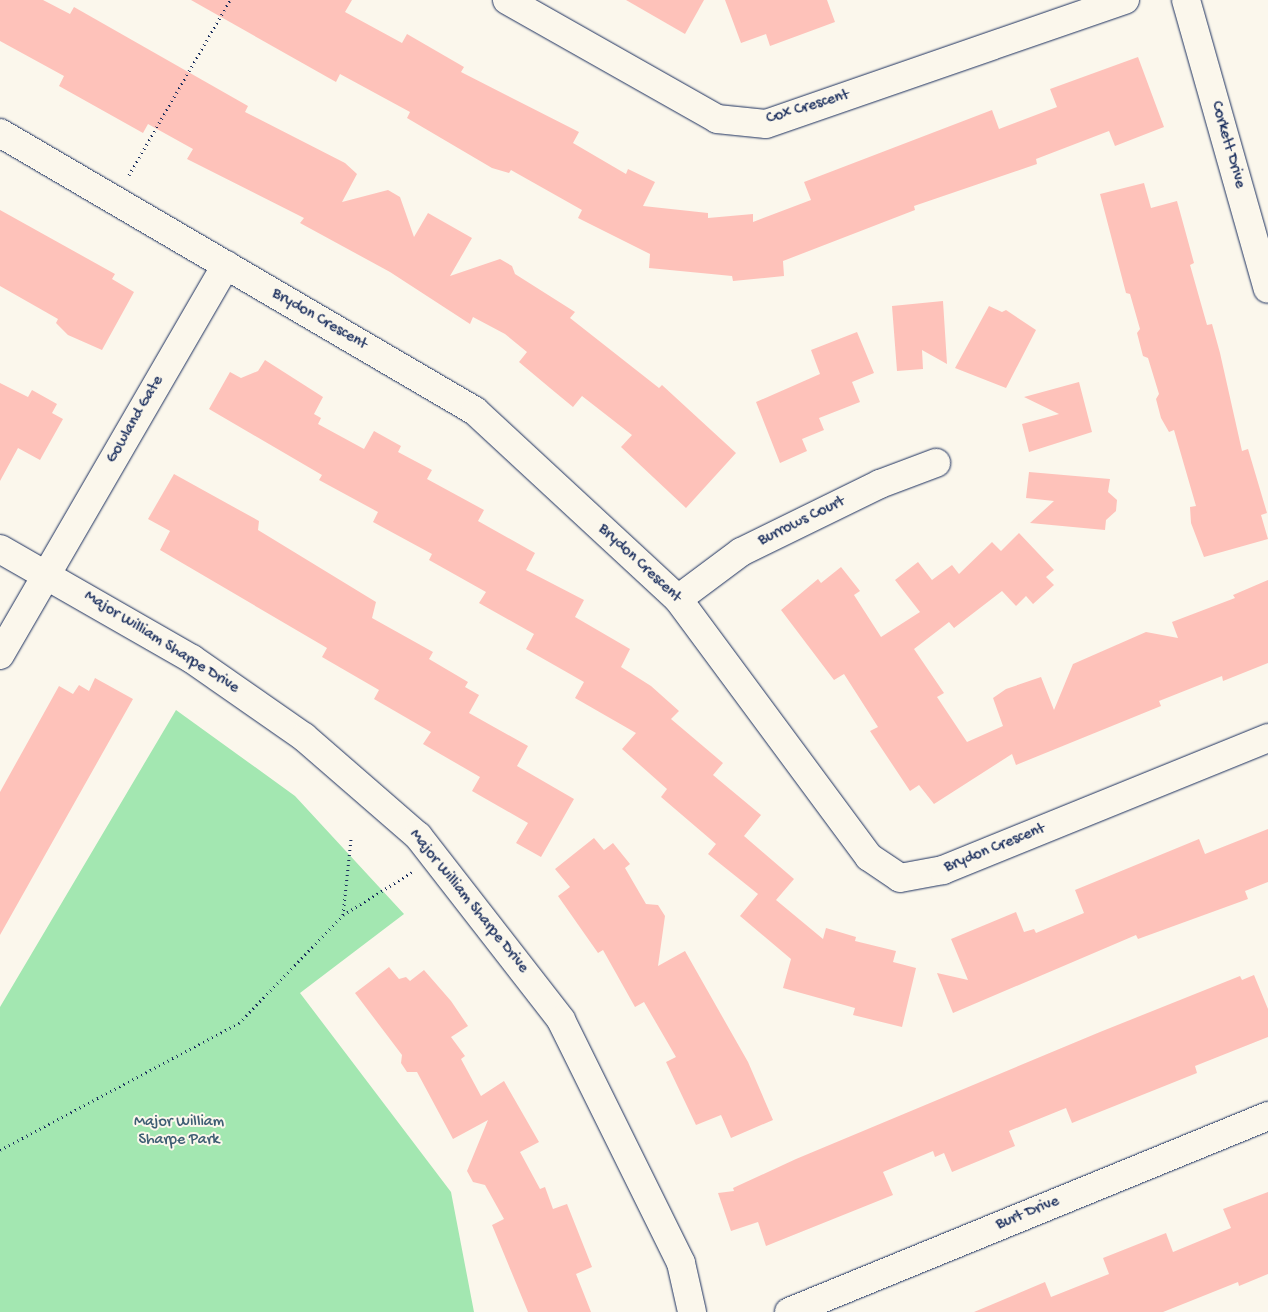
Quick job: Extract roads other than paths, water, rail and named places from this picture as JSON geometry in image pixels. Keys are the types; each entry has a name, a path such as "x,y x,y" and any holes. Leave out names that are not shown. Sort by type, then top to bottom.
{"street":[{"name":"Cox Crescent","path":"506,0 717,119 766,124 1125,0"},
{"name":"Corkett Drive","path":"1186,0 1268,289"},
{"name":"Brydon Crescent","path":"0,133 475,411 678,599 869,857 900,878 944,870 1268,738"},
{"name":"Gowland Gate","path":"0,655 226,265"},
{"name":"Burrows Court","path":"678,599 741,552 880,484 936,463"},
{"name":"Major William Sharpe Drive","path":"0,549 192,660 304,737 418,836 561,1020 681,1263 692,1312"},
{"name":"Burt Drive","path":"789,1312 1268,1116"}],"park label":[{"name":"Major William Sharpe Park","path":"179,1132"}]}
